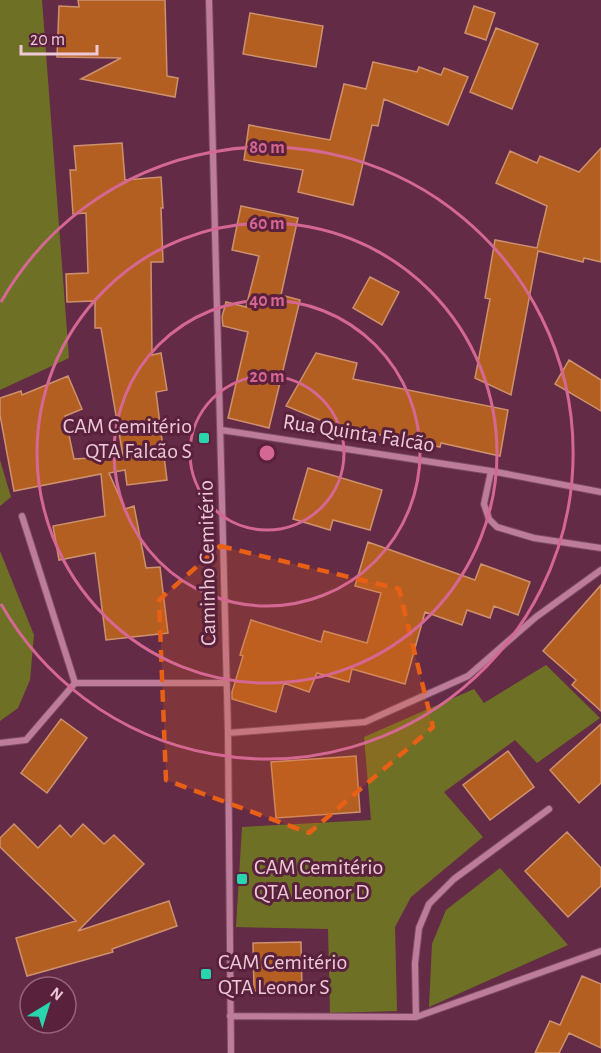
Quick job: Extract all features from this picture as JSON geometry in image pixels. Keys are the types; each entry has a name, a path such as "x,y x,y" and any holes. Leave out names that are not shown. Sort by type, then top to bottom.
{"street":[{"name":"Caminho Cemitério","path":"209,0 228,733 231,1053"},
{"name":"Rua Quinta Falcão","path":"221,430 491,471 601,492"},
{"path":"491,471 484,504 489,519 497,527 534,538 601,548"},
{"path":"22,516 75,683"},
{"path":"228,733 365,722 468,676 536,617 601,570"},
{"path":"0,743 26,740 75,683 226,683"},
{"path":"416,1017 415,963 418,928 429,904 454,879 549,808"},
{"path":"230,1016 416,1017 601,950"}],"highlighted area":[{"path":"220,546 399,589 433,727 309,833 166,780 159,600"}],"shaded area":[{"path":"0,0 42,0 69,358 0,390"},
{"path":"0,460 11,497 0,506"},
{"path":"0,551 34,635 30,680 18,708 0,721"},
{"path":"546,665 600,718 537,763 515,740 444,792 483,837 411,897 395,927 397,1011 330,1013 328,929 236,927 242,827 371,820 364,737 474,689 484,703"},
{"path":"500,868 568,945 429,1007 432,944 446,910"}],"building":[{"path":"78,0 165,0 167,76 178,78 175,97 81,79 121,58 57,57 59,6 79,7"},
{"path":"474,6 495,13 486,40 465,33"},
{"path":"250,13 323,26 316,67 243,54"},
{"path":"496,28 538,44 512,109 470,92"},
{"path":"373,62 417,72 419,67 441,75 444,68 468,77 448,125 384,99 378,126 372,125 353,205 298,192 303,170 244,160 249,125 330,140 344,84 366,89"},
{"path":"122,143 125,180 161,177 163,262 151,262 152,355 161,353 167,390 156,392 167,480 127,485 125,470 109,473 125,509 134,506 146,568 160,567 168,633 106,640 95,553 59,560 53,526 105,516 101,474 14,491 0,415 0,398 21,391 22,395 68,376 82,409 65,416 74,459 123,456 101,328 95,328 95,301 67,302 66,274 88,273 86,213 73,214 70,170 76,170 74,146"},
{"path":"601,148 601,262 584,258 583,262 538,251 511,395 475,378 490,299 485,298 495,240 537,248 547,206 496,183 510,151 537,163 540,156 579,172"},
{"path":"241,206 298,218 281,295 300,300 269,428 228,418 248,332 223,326 222,317 226,302 246,307 259,256 232,250"},
{"path":"370,277 399,292 382,325 353,308"},
{"path":"316,353 357,363 353,379 508,410 500,456 441,443 440,447 332,425 286,406"},
{"path":"569,360 601,380 601,411 555,384"},
{"path":"308,468 382,490 370,530 333,520 330,530 293,519"},
{"path":"368,542 475,580 481,564 530,582 518,615 494,606 490,618 467,610 462,625 425,612 405,684 352,669 349,682 317,673 309,692 284,683 276,712 232,699 243,656 240,655 251,620 321,642 324,631 367,643 381,593 355,586"},
{"path":"601,585 601,711 572,685 576,680 543,651"},
{"path":"61,719 87,738 47,793 21,773"},
{"path":"601,724 601,783 579,803 550,770"},
{"path":"508,751 534,787 490,820 463,785"},
{"path":"356,756 360,812 276,818 271,762"},
{"path":"14,824 38,848 60,825 71,837 83,824 104,844 114,835 144,864 78,931 169,901 177,926 112,949 113,952 27,975 16,938 76,921 0,847 0,838"},
{"path":"567,832 601,868 601,886 568,917 525,871"},
{"path":"301,942 302,990 254,991 253,943"},
{"path":"582,976 601,984 601,1048 569,1033 559,1053 535,1053 550,1021 560,1025"}],"place":[{"name":"CAM Cemitério QTA Falcão S","path":"204,438"},
{"name":"CAM Cemitério QTA Leonor D","path":"242,879"},
{"name":"CAM Cemitério QTA Leonor S","path":"206,974"}]}
